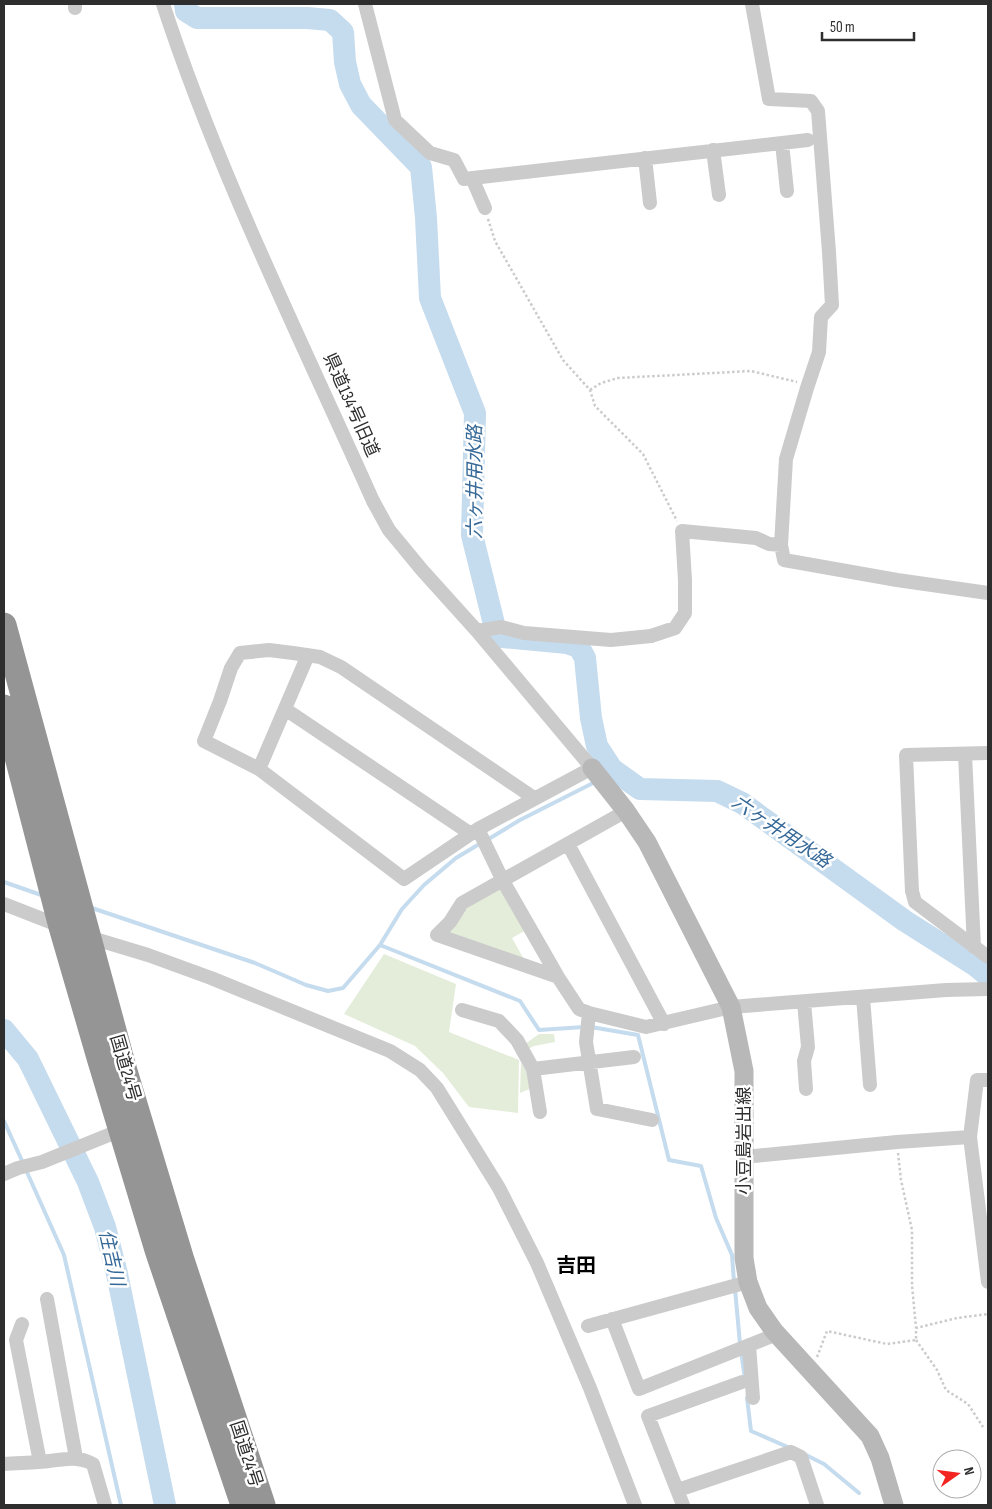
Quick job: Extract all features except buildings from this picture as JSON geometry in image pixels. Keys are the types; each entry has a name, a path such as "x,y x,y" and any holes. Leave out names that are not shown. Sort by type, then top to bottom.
{"highway":[{"name":"国道24号","path":"4,625 73,881 72,922 121,1130 158,1250 243,1505"},
{"name":"国道24号","path":"4,707 48,876 72,922 125,1070 182,1260 263,1505"}],"main road":[{"name":"小豆島岩出線","path":"592,768 626,811 647,842 730,1007 744,1071 744,1258 738,1285 811,1373 870,1436 880,1458 894,1505"}],"street":[{"name":"県道134号旧道","path":"163,4 222,165 373,500 389,530 422,570 489,628 592,768"},
{"path":"365,4 395,120 430,153 454,160 464,179 808,140"},
{"path":"752,4 769,99 811,101 818,111 829,252 832,305 821,317 820,352 808,384 786,459 781,545 784,560 897,580 988,593"},
{"path":"782,143 787,190"},
{"path":"714,150 719,195"},
{"path":"645,158 650,203"},
{"path":"472,178 485,208"},
{"path":"489,628 524,633 610,640 652,636 675,628 685,613 682,531 756,538 768,544 781,545"},
{"path":"534,798 341,667 320,657 269,650 240,653 230,668 220,701 204,741 259,769 404,878 479,837 534,798 592,768"},
{"path":"259,769 308,655"},
{"path":"285,709 479,837 558,977 588,1022 586,1042 597,1109 652,1120"},
{"path":"988,753 906,755 912,891 916,902 988,957"},
{"path":"965,754 974,947"},
{"path":"558,977 437,934 450,922 462,903 626,811"},
{"path":"568,844 664,1024"},
{"path":"4,904 72,922 148,955 211,978 390,1051 420,1070 437,1088 498,1188 537,1263 590,1388 634,1505"},
{"path":"588,1022 646,1027 730,1007 946,990 988,989"},
{"path":"863,997 870,1086"},
{"path":"804,1002 808,1047 804,1061 806,1090"},
{"path":"462,1010 499,1021 517,1040 533,1070 540,1112"},
{"path":"533,1070 634,1057"},
{"path":"988,1080 977,1080 970,1137 988,1282"},
{"path":"4,1174 18,1168 42,1162 121,1130"},
{"path":"744,1157 970,1137"},
{"path":"588,1326 738,1285"},
{"path":"47,1299 76,1458"},
{"path":"612,1319 639,1389 777,1334"},
{"path":"22,1324 16,1340 40,1462"},
{"path":"743,1347 753,1398"},
{"path":"683,1505 648,1416 742,1382"},
{"path":"678,1490 791,1452 801,1457 817,1505"},
{"path":"4,1464 76,1458 86,1460 93,1464 104,1505"}],"path":[{"path":"485,208 495,241 563,360 590,390 595,406 643,454 682,531"},
{"path":"590,390 601,382 618,378 751,371 808,384"},
{"path":"897,1142 901,1180 912,1230 912,1285 916,1340 937,1370 946,1390 968,1404 983,1427"},
{"path":"916,1328 957,1318 988,1314"},
{"path":"811,1373 827,1331 887,1344 916,1340"}],"green space":[{"path":"498,888 504,889 526,930 512,938 526,963 447,934 466,906"},
{"path":"384,954 456,984 449,1032 519,1060 518,1113 469,1107 443,1073 415,1046 344,1014"},
{"path":"539,1034 554,1034 555,1042 528,1049 525,1044"},
{"path":"521,1063 529,1073 532,1088 520,1093"}],"waterway":[{"name":"六ヶ井用水路","path":"185,4 186,11 197,18 307,18 330,20 343,32 345,62 350,84 361,105 421,167 430,298 475,413 472,535 496,632 502,637 567,643 579,647 585,658 591,718 597,746 612,769 640,789 717,791 742,803 905,921 976,966 988,976"},
{"path":"606,776 615,771"},
{"path":"487,840 520,820 595,782"},
{"path":"89,907 255,963 306,985 328,991 343,988 380,945 402,909 424,885 456,858 481,843"},
{"path":"4,882 44,896"},
{"path":"380,945 520,1001 539,1030 584,1027"},
{"path":"591,1027 638,1035 669,1160 701,1166 716,1218 732,1255 734,1282"},
{"name":"住吉川","path":"4,1030 28,1059 88,1182 105,1227 117,1274 165,1505"},
{"path":"4,1121 23,1163"},
{"path":"26,1170 64,1255 121,1505"},
{"path":"735,1289 740,1344"},
{"path":"741,1351 745,1379"},
{"path":"747,1398 751,1431 790,1448"},
{"path":"804,1454 824,1464 859,1493"}],"district":[{"name":"吉田","path":"576,1266"}]}
